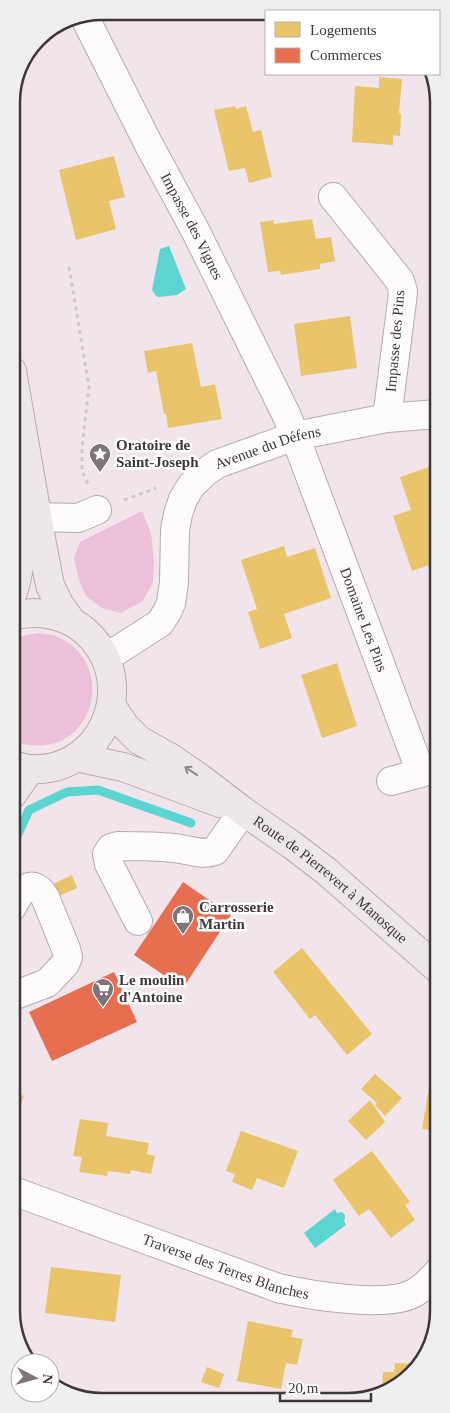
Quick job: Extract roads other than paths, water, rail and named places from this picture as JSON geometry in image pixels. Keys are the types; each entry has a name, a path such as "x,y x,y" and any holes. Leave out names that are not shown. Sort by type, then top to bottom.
{"main road":[{"path":"20,418 26,453 30,516 50,585 59,604 72,622"},
{"path":"20,561 30,516"},
{"path":"20,615 34,612 53,614 72,622 87,633 105,655 111,672 113,691 112,707 104,727 92,744 76,757 62,764 21,767"},
{"name":"Route de Pierrevert à Manosque","path":"112,707 139,740 171,758 292,845 326,871 430,962"},
{"name":"Route de Pierrevert à Manosque","path":"76,757 123,767 243,811"}],"street":[{"name":"Impasse des Vignes","path":"87,22 149,145 195,230 295,436"},
{"name":"Impasse des Pins","path":"333,197 391,268 400,281 403,291 387,418"},
{"name":"Avenue du Défens","path":"105,655 118,650 160,623 167,612 171,603 174,582 174,530 178,514 183,499 191,486 204,473 217,464 295,436 387,418 430,415"},
{"name":"Domaine Les Pins","path":"295,436 421,773 391,781"},
{"path":"30,516 78,518 97,510"},
{"path":"138,921 109,864 107,854 110,848 118,846 173,848 196,853 208,853 215,850 243,811"},
{"path":"20,894 25,888 34,887 42,891 68,957 65,964 47,983 20,993"},
{"name":"Traverse des Terres Blanches","path":"20,1194 278,1288 304,1294 378,1300 398,1299 412,1294 425,1286 430,1280"}],"water":[{"path":"169,246 186,289 177,295 159,297 152,290 160,249"},
{"path":"335,1209 337,1213 342,1212 345,1215 344,1221 346,1225 315,1248 304,1233"}],"waterway":[{"path":"20,830 29,810 67,792 98,790 191,823"}],"place":[{"name":"Oratoire de Saint-Joseph","path":"100,473"},
{"name":"Carrosserie Martin","path":"183,935"},
{"name":"Le moulin d'Antoine","path":"103,1008"}]}
